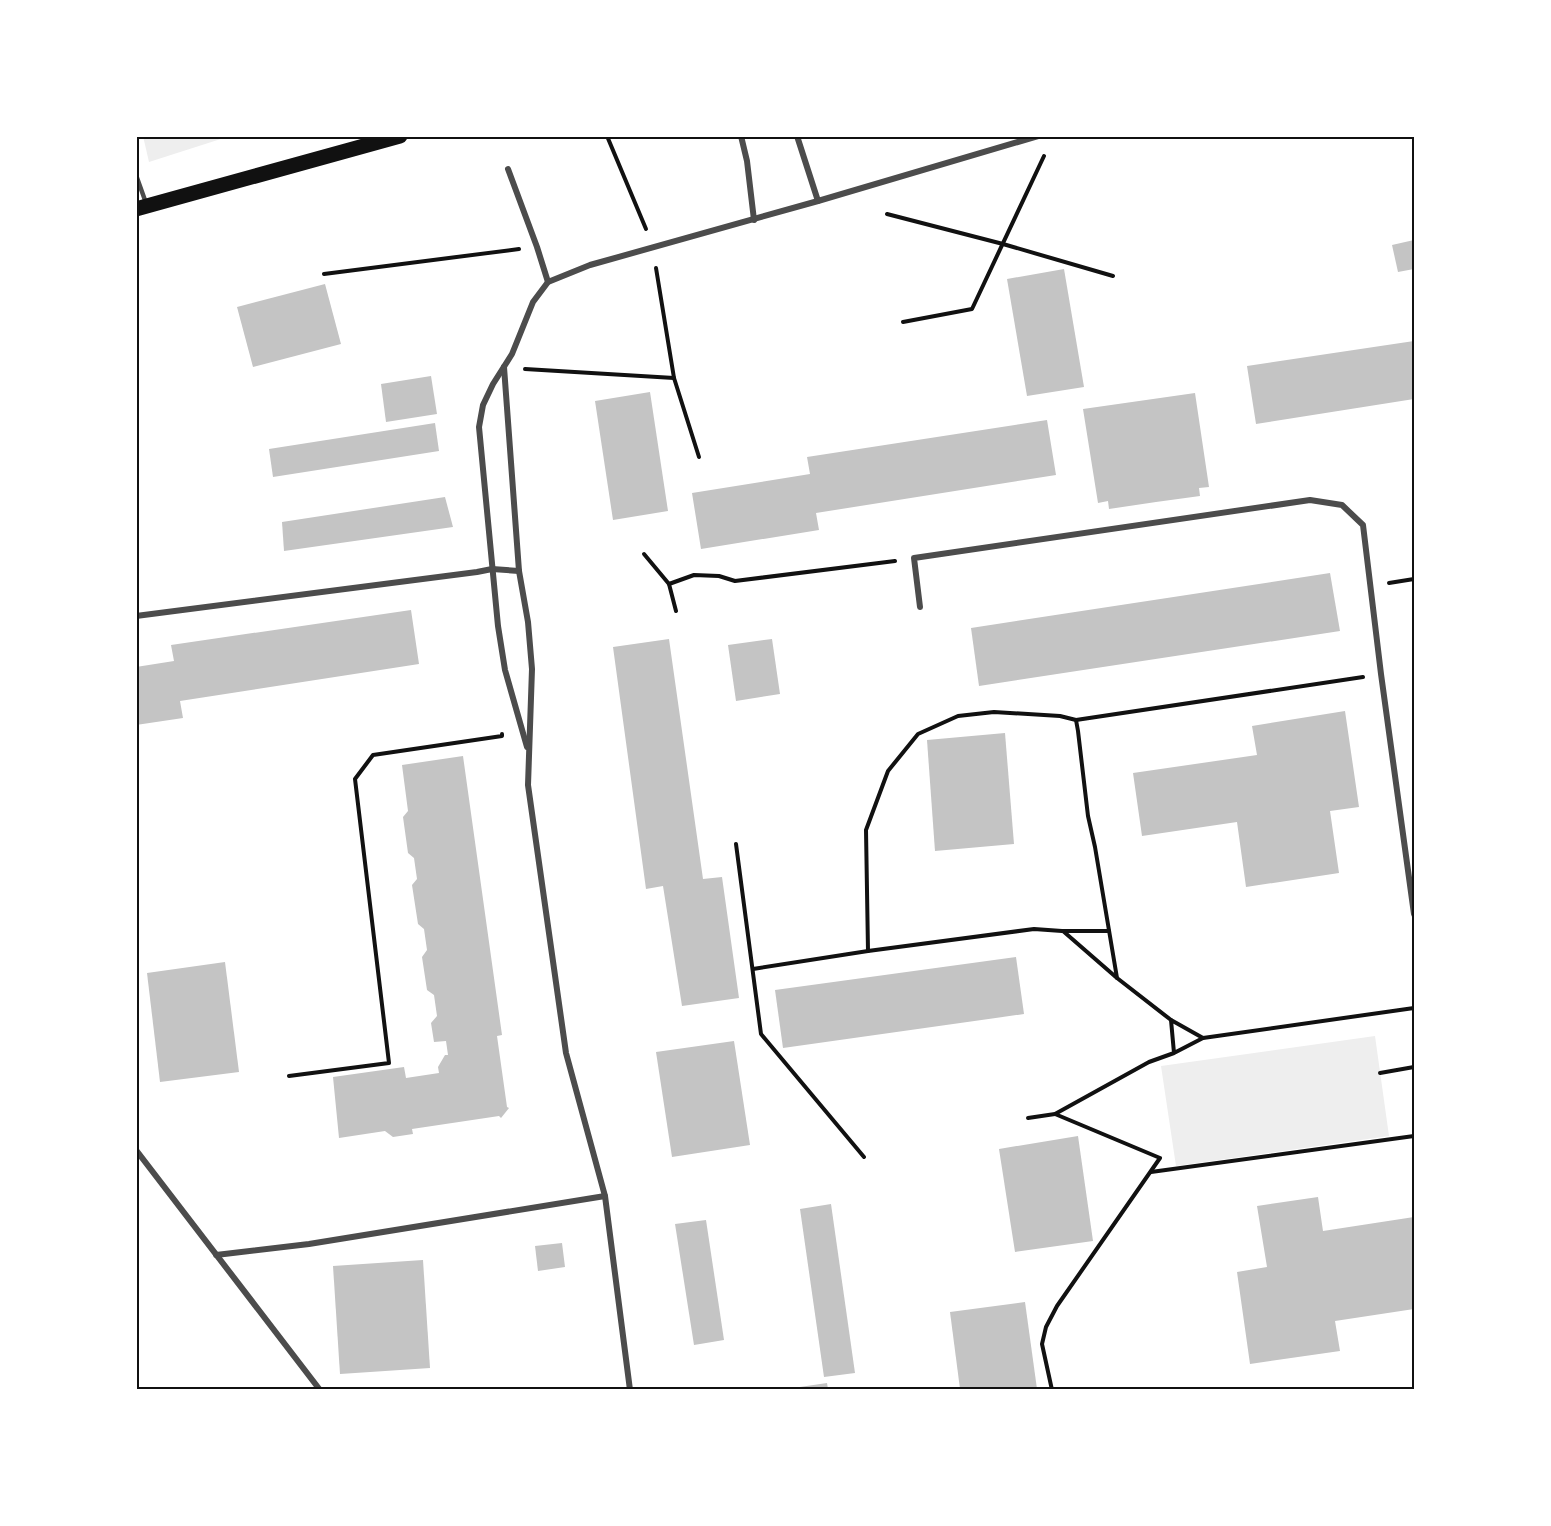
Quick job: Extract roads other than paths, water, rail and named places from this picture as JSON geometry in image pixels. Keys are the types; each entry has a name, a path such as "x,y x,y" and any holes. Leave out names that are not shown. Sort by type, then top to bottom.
{"main road":[{"path":"142,207 381,139 400,136"}],"street":[{"path":"741,136 747,161 754,220"},
{"path":"797,136 818,201"},
{"path":"529,754 505,670 498,626 479,427 483,405 512,354 533,302 548,282 590,264 754,220 1038,136"},
{"path":"508,169 548,282"},
{"path":"504,367 519,571 528,622 532,669 528,785 566,1053 605,1196 630,1389"},
{"path":"920,607 914,558 1310,500 1342,505 1363,525 1414,914"},
{"path":"136,616 492,569 519,571"},
{"path":"136,1150 320,1389"},
{"path":"216,1255 309,1244 605,1196"}],"lane":[{"path":"136,175 142,207"}]}
